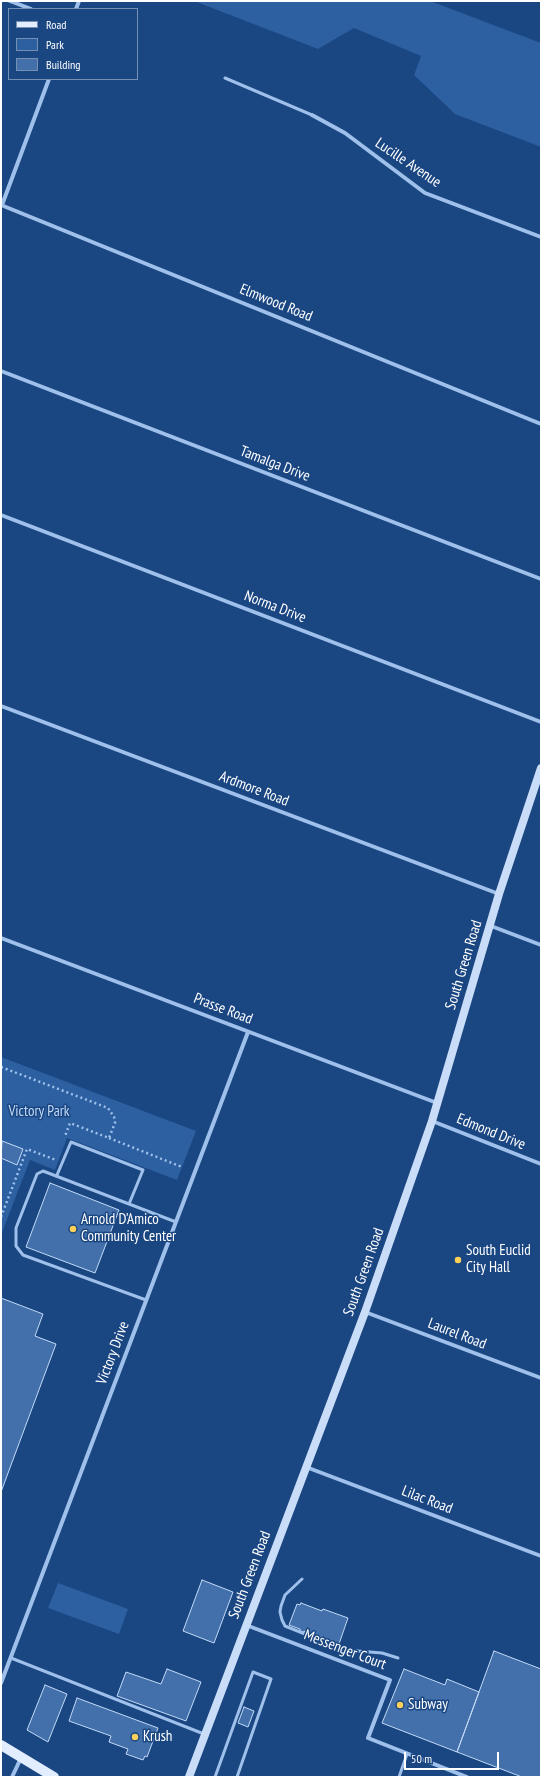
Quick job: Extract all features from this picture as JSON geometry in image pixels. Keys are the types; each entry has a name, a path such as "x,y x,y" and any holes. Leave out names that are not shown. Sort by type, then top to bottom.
{"main road":[{"name":"South Green Road","path":"189,1777 305,1467 365,1312 432,1122 491,926 499,894 541,768"},
{"path":"1,1745 54,1777"}],"street":[{"path":"10,1 28,8"},
{"path":"2,205 49,80"},
{"name":"Lucille Avenue","path":"312,115 344,133 425,193 541,237"},
{"name":"Elmwood Road","path":"2,205 541,424"},
{"name":"Tamalga Drive","path":"1,371 541,579"},
{"name":"Norma Drive","path":"1,515 541,722"},
{"name":"Ardmore Road","path":"1,706 499,894"},
{"path":"491,926 541,945"},
{"name":"Prasse Road","path":"1,938 437,1102"},
{"name":"Victory Drive","path":"1,1683 248,1032"},
{"name":"Edmond Drive","path":"432,1122 541,1164"},
{"name":"Laurel Road","path":"365,1312 541,1378"},
{"name":"Lilac Road","path":"305,1467 541,1556"},
{"name":"Messenger Court","path":"246,1625 390,1680 368,1738 467,1777"},
{"path":"12,1777 22,1757"}],"lane":[{"path":"225,78 312,115"},
{"path":"57,1175 71,1142 144,1170 129,1204"},
{"path":"146,1300 23,1255 16,1246 16,1228 37,1174 43,1170 176,1222"},
{"path":"302,1579 285,1595 281,1606 280,1612 282,1620 286,1626 345,1650 382,1653 398,1658"},
{"path":"11,1658 205,1734"},
{"path":"215,1777 253,1672 271,1679 236,1777"},
{"path":"399,1777 407,1754"}],"path":[{"path":"1,1067 108,1108 114,1117 115,1122 109,1138"},
{"path":"63,1142 70,1123 182,1167"},
{"path":"1,1217 27,1149 56,1161 58,1154"}],"green space":[{"path":"194,1 430,1 541,43 541,147 455,114 414,75 421,56 354,28 318,49"},
{"name":"Victory Park","path":"1,1057 196,1131 177,1180 67,1138 55,1170 30,1160 1,1235"},
{"path":"58,1583 128,1609 119,1634 48,1608"}],"building":[{"path":"2,1141 23,1149 17,1165 1,1158"},
{"name":"Arnold D'Amico Community Center","path":"50,1183 119,1210 95,1273 26,1247"},
{"path":"1,1298 43,1314 35,1336 56,1344 1,1492"},
{"path":"202,1580 233,1592 214,1643 183,1631"},
{"path":"301,1603 322,1611 323,1609 348,1618 339,1644 319,1636 319,1638 305,1631 300,1631 300,1629 289,1625 297,1604 300,1605"},
{"path":"494,1651 541,1669 541,1777 522,1777 457,1752"},
{"path":"167,1669 201,1682 186,1721 117,1696 126,1672 161,1684"},
{"path":"404,1669 445,1685 447,1679 479,1692 457,1752 382,1723"},
{"path":"45,1685 67,1694 48,1742 27,1730"},
{"path":"77,1698 158,1728 147,1757 145,1756 143,1760 126,1754 128,1749 109,1742 111,1736 69,1721"},
{"path":"244,1707 254,1711 248,1727 238,1723"}],"place":[{"name":"Arnold D'Amico Community Center","path":"73,1229"},
{"name":"South Euclid City Hall","path":"458,1260"},
{"name":"Subway","path":"400,1705"},
{"name":"Krush","path":"135,1737"}]}
